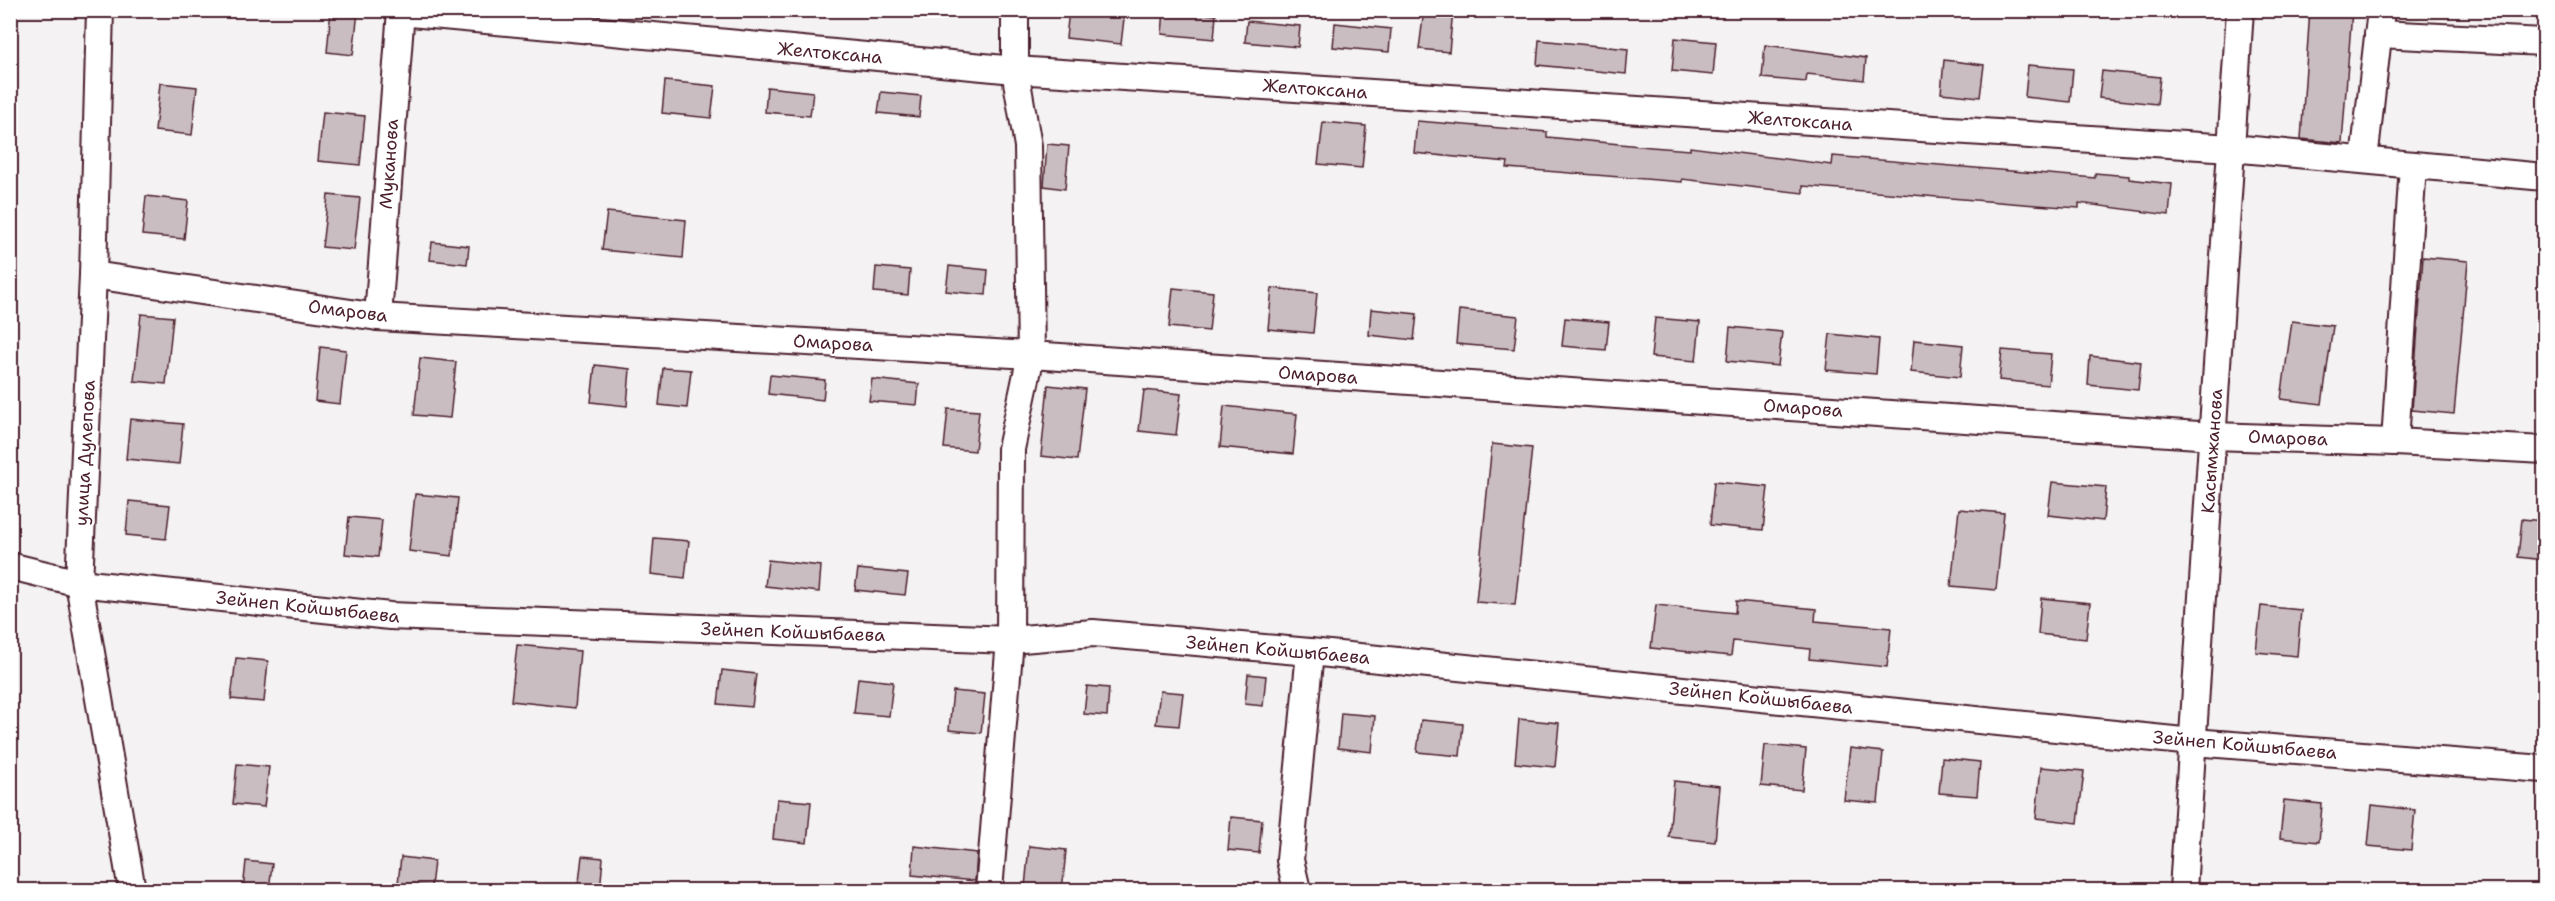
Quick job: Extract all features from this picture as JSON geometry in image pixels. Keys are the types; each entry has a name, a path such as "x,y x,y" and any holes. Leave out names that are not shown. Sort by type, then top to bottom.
{"street":[{"name":"улица Дулепова","path":"100,10 93,276 79,584 132,891"},
{"path":"989,891 1010,640 1011,449 1031,355 1028,146 1015,70 1015,10"},
{"name":"Касымжанова","path":"2183,891 2240,10"},
{"name":"Желтоксана","path":"401,11 1015,70 2231,148 2544,177"},
{"name":"Муканова","path":"378,316 401,11"},
{"path":"2364,160 2379,22 2544,42"},
{"path":"2395,442 2413,165"},
{"name":"Омарова","path":"93,276 378,316 1031,355 2213,436 2544,450"},
{"name":"Зейнеп Койшыбаева","path":"10,566 79,584 390,616 1010,640 1094,633 1311,652 2193,742 2544,769"},
{"path":"1297,891 1290,860 1311,652"}],"building":[{"path":"331,10 358,12 353,55 327,52"},
{"path":"1069,10 1125,10 1121,44 1066,38"},
{"path":"1164,10 1216,15 1214,39 1162,34"},
{"path":"1424,10 1453,10 1449,52 1419,49"},
{"path":"2310,10 2352,10 2342,143 2301,139"},
{"path":"1247,21 1300,26 1298,47 1245,42"},
{"path":"1335,23 1391,29 1389,52 1333,47"},
{"path":"1675,38 1716,42 1713,75 1672,71"},
{"path":"1539,40 1628,49 1626,74 1537,65"},
{"path":"1765,45 1866,58 1864,80 1807,74 1806,82 1762,78"},
{"path":"1944,60 1984,65 1980,97 1941,93"},
{"path":"2028,65 2073,69 2070,102 2025,97"},
{"path":"2102,71 2160,77 2157,104 2099,98"},
{"path":"665,81 715,86 711,118 662,113"},
{"path":"160,83 197,87 192,135 155,131"},
{"path":"767,87 813,92 810,116 765,112"},
{"path":"881,92 921,96 919,117 878,113"},
{"path":"323,112 365,116 360,165 318,161"},
{"path":"1417,121 1547,132 1547,137 1651,147 1690,150 1690,147 1832,165 1833,156 2095,178 2095,173 2129,176 2129,179 2172,184 2169,215 2079,203 2079,208 1803,186 1803,193 1682,179 1682,182 1507,168 1508,162 1414,153"},
{"path":"1323,122 1366,126 1362,168 1318,164"},
{"path":"1047,144 1069,146 1065,189 1044,186"},
{"path":"328,195 360,198 354,250 322,247"},
{"path":"146,196 188,201 184,239 142,235"},
{"path":"607,212 686,220 683,258 602,250"},
{"path":"432,242 469,246 467,264 430,260"},
{"path":"2423,257 2468,261 2454,414 2412,410"},
{"path":"949,266 988,270 986,295 946,291"},
{"path":"876,267 910,270 908,295 874,292"},
{"path":"1173,288 1213,292 1209,331 1169,327"},
{"path":"1272,288 1317,293 1313,333 1268,329"},
{"path":"1371,309 1417,314 1414,340 1369,335"},
{"path":"1459,310 1518,316 1514,349 1456,344"},
{"path":"141,314 173,317 166,384 134,381"},
{"path":"1565,318 1609,322 1606,350 1562,346"},
{"path":"1655,318 1700,322 1696,361 1651,357"},
{"path":"2292,321 2333,326 2322,404 2281,399"},
{"path":"1730,327 1782,332 1778,366 1727,361"},
{"path":"1830,334 1879,339 1876,374 1826,370"},
{"path":"1914,340 1963,345 1960,377 1911,372"},
{"path":"320,347 346,350 340,404 315,401"},
{"path":"2002,350 2051,354 2048,385 1999,380"},
{"path":"2090,356 2141,362 2138,390 2088,385"},
{"path":"420,358 456,362 450,418 414,415"},
{"path":"595,365 630,369 627,406 591,402"},
{"path":"663,368 691,370 687,408 659,405"},
{"path":"770,375 825,380 823,400 768,394"},
{"path":"872,379 919,384 917,405 869,401"},
{"path":"1048,385 1085,389 1077,460 1041,456"},
{"path":"1144,390 1181,394 1176,435 1139,431"},
{"path":"1224,406 1297,414 1293,454 1220,447"},
{"path":"948,409 979,411 975,451 944,448"},
{"path":"130,419 183,424 179,464 126,459"},
{"path":"1492,444 1532,448 1515,605 1476,602"},
{"path":"1714,482 1768,487 1763,530 1710,525"},
{"path":"2052,482 2106,487 2103,521 2048,515"},
{"path":"415,494 458,498 452,556 409,551"},
{"path":"129,501 170,505 166,539 126,535"},
{"path":"1959,509 2004,513 1996,590 1951,586"},
{"path":"349,517 382,520 378,557 345,554"},
{"path":"2522,519 2544,521 2544,560 2518,557"},
{"path":"654,538 689,541 685,578 651,574"},
{"path":"768,560 821,566 819,592 765,586"},
{"path":"858,569 908,574 905,595 855,590"},
{"path":"2041,598 2090,603 2086,639 2038,634"},
{"path":"1736,601 1816,609 1815,621 1891,628 1887,667 1809,659 1810,649 1733,641 1731,656 1651,648 1656,605 1735,613"},
{"path":"2261,606 2301,610 2297,656 2256,652"},
{"path":"517,645 580,651 575,708 511,701"},
{"path":"236,658 268,661 264,702 231,699"},
{"path":"722,670 756,674 752,707 718,704"},
{"path":"1248,674 1266,676 1263,706 1245,704"},
{"path":"858,678 893,682 889,716 854,713"},
{"path":"1087,686 1109,688 1107,716 1084,714"},
{"path":"953,691 985,694 981,733 949,730"},
{"path":"1160,691 1183,693 1179,726 1156,724"},
{"path":"1341,713 1375,716 1372,752 1338,748"},
{"path":"1519,719 1559,723 1555,767 1515,763"},
{"path":"1421,720 1463,724 1460,756 1417,752"},
{"path":"1765,745 1806,749 1802,790 1761,786"},
{"path":"1850,748 1883,752 1878,803 1844,800"},
{"path":"1942,758 1980,762 1977,796 1939,793"},
{"path":"237,764 269,767 264,807 233,804"},
{"path":"2041,767 2084,771 2078,823 2036,818"},
{"path":"1674,781 1720,786 1715,842 1669,837"},
{"path":"777,799 811,802 807,843 773,839"},
{"path":"2284,800 2322,804 2319,842 2280,838"},
{"path":"2372,805 2415,810 2411,850 2368,846"},
{"path":"1231,817 1262,820 1259,853 1228,850"},
{"path":"914,846 977,853 975,881 912,875"},
{"path":"1029,846 1066,850 1062,891 1025,887"},
{"path":"582,856 603,858 600,891 578,891"},
{"path":"401,857 434,861 431,887 398,883"},
{"path":"246,861 272,864 269,891 243,891"}]}
